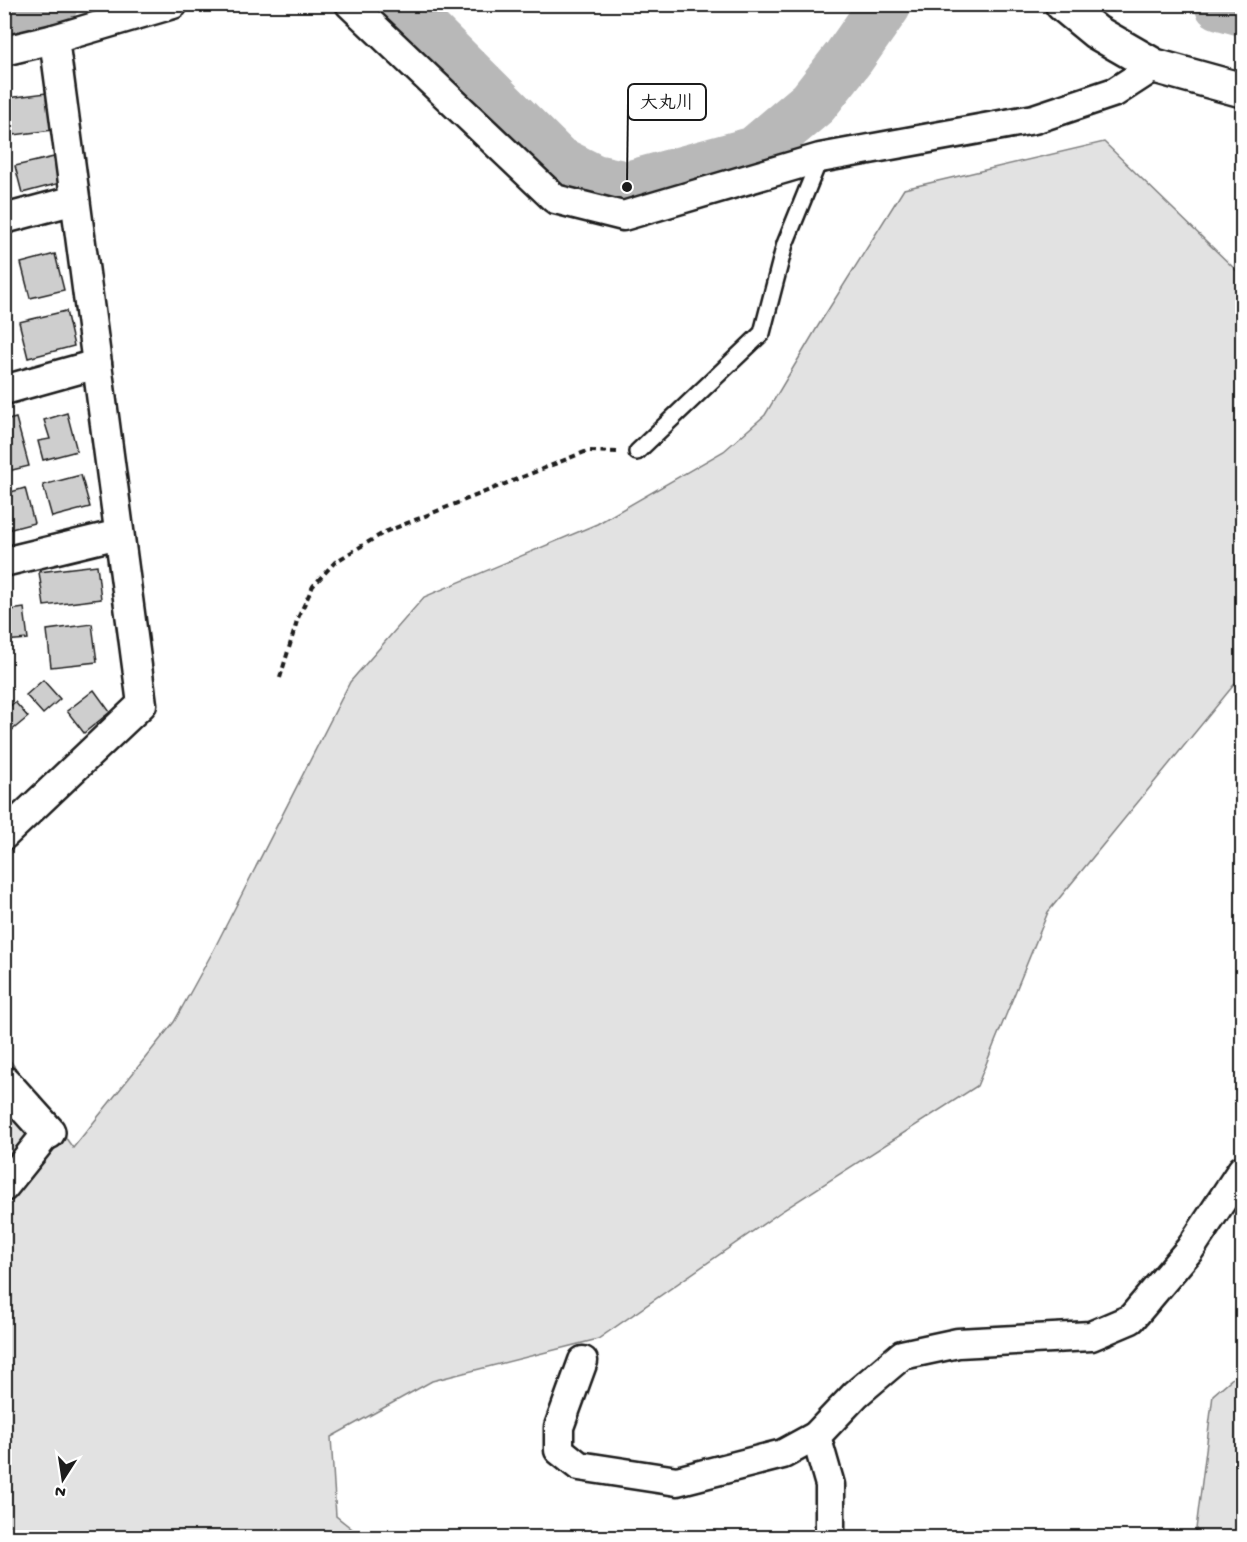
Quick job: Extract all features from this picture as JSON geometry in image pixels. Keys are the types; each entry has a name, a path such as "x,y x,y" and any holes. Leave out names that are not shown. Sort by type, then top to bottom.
{"main road":[{"path":"1062,4 1095,32 1155,66 1242,90"},
{"path":"4,1083 48,1132"}],"street":[{"path":"4,51 54,39 173,4"},
{"path":"350,4 555,200 623,216 820,158 1034,119 1115,92 1155,66"},
{"path":"9,822 142,704 54,39"},
{"path":"4,219 75,200"},
{"path":"4,390 97,364"},
{"path":"4,562 119,534"},
{"path":"4,1187 48,1132"},
{"path":"583,1361 560,1427 559,1450 579,1466 676,1481 783,1454 816,1436 856,1394 902,1355 958,1343 1091,1336 1131,1319 1190,1249 1242,1170"},
{"path":"816,1436 830,1485 830,1538"}],"lane":[{"path":"637,452 762,333 785,244 820,158"}],"path":[{"path":"280,678 298,618 313,586 334,562 385,532 587,451 637,452"}],"shaded area":[{"path":"1104,142 1242,276 1242,675 1048,912 977,1086 782,1211 598,1339 432,1381 331,1437 336,1516 362,1537 5,1537 4,1052 73,1148 174,1022 212,953 350,682 424,597 597,524 724,451 765,415 904,189"},
{"path":"1242,1370 1242,1537 1195,1537 1213,1395"}],"building":[{"path":"46,93 52,130 14,135 8,98"},
{"path":"54,157 60,183 22,193 15,166"},
{"path":"55,254 64,290 30,298 21,263"},
{"path":"66,311 74,346 28,358 19,322"},
{"path":"67,413 77,451 43,460 38,441 50,439 44,420"},
{"path":"16,418 29,466 4,472 4,421"},
{"path":"81,475 90,507 52,517 43,485"},
{"path":"25,488 34,523 4,531 4,494"},
{"path":"97,565 101,599 44,606 39,572"},
{"path":"24,608 28,639 4,641 4,611"},
{"path":"92,624 97,662 51,667 47,630"},
{"path":"43,680 60,699 43,714 26,695"},
{"path":"94,690 110,712 84,733 67,711"},
{"path":"15,702 28,717 4,737 4,711"}],"waterway":[{"path":"4,15 52,4"},
{"path":"398,4 556,161 594,180 627,187 755,152 813,103 886,4"},
{"path":"1220,4 1242,10"}],"place":[{"name":"大丸川","path":"627,187"}]}
